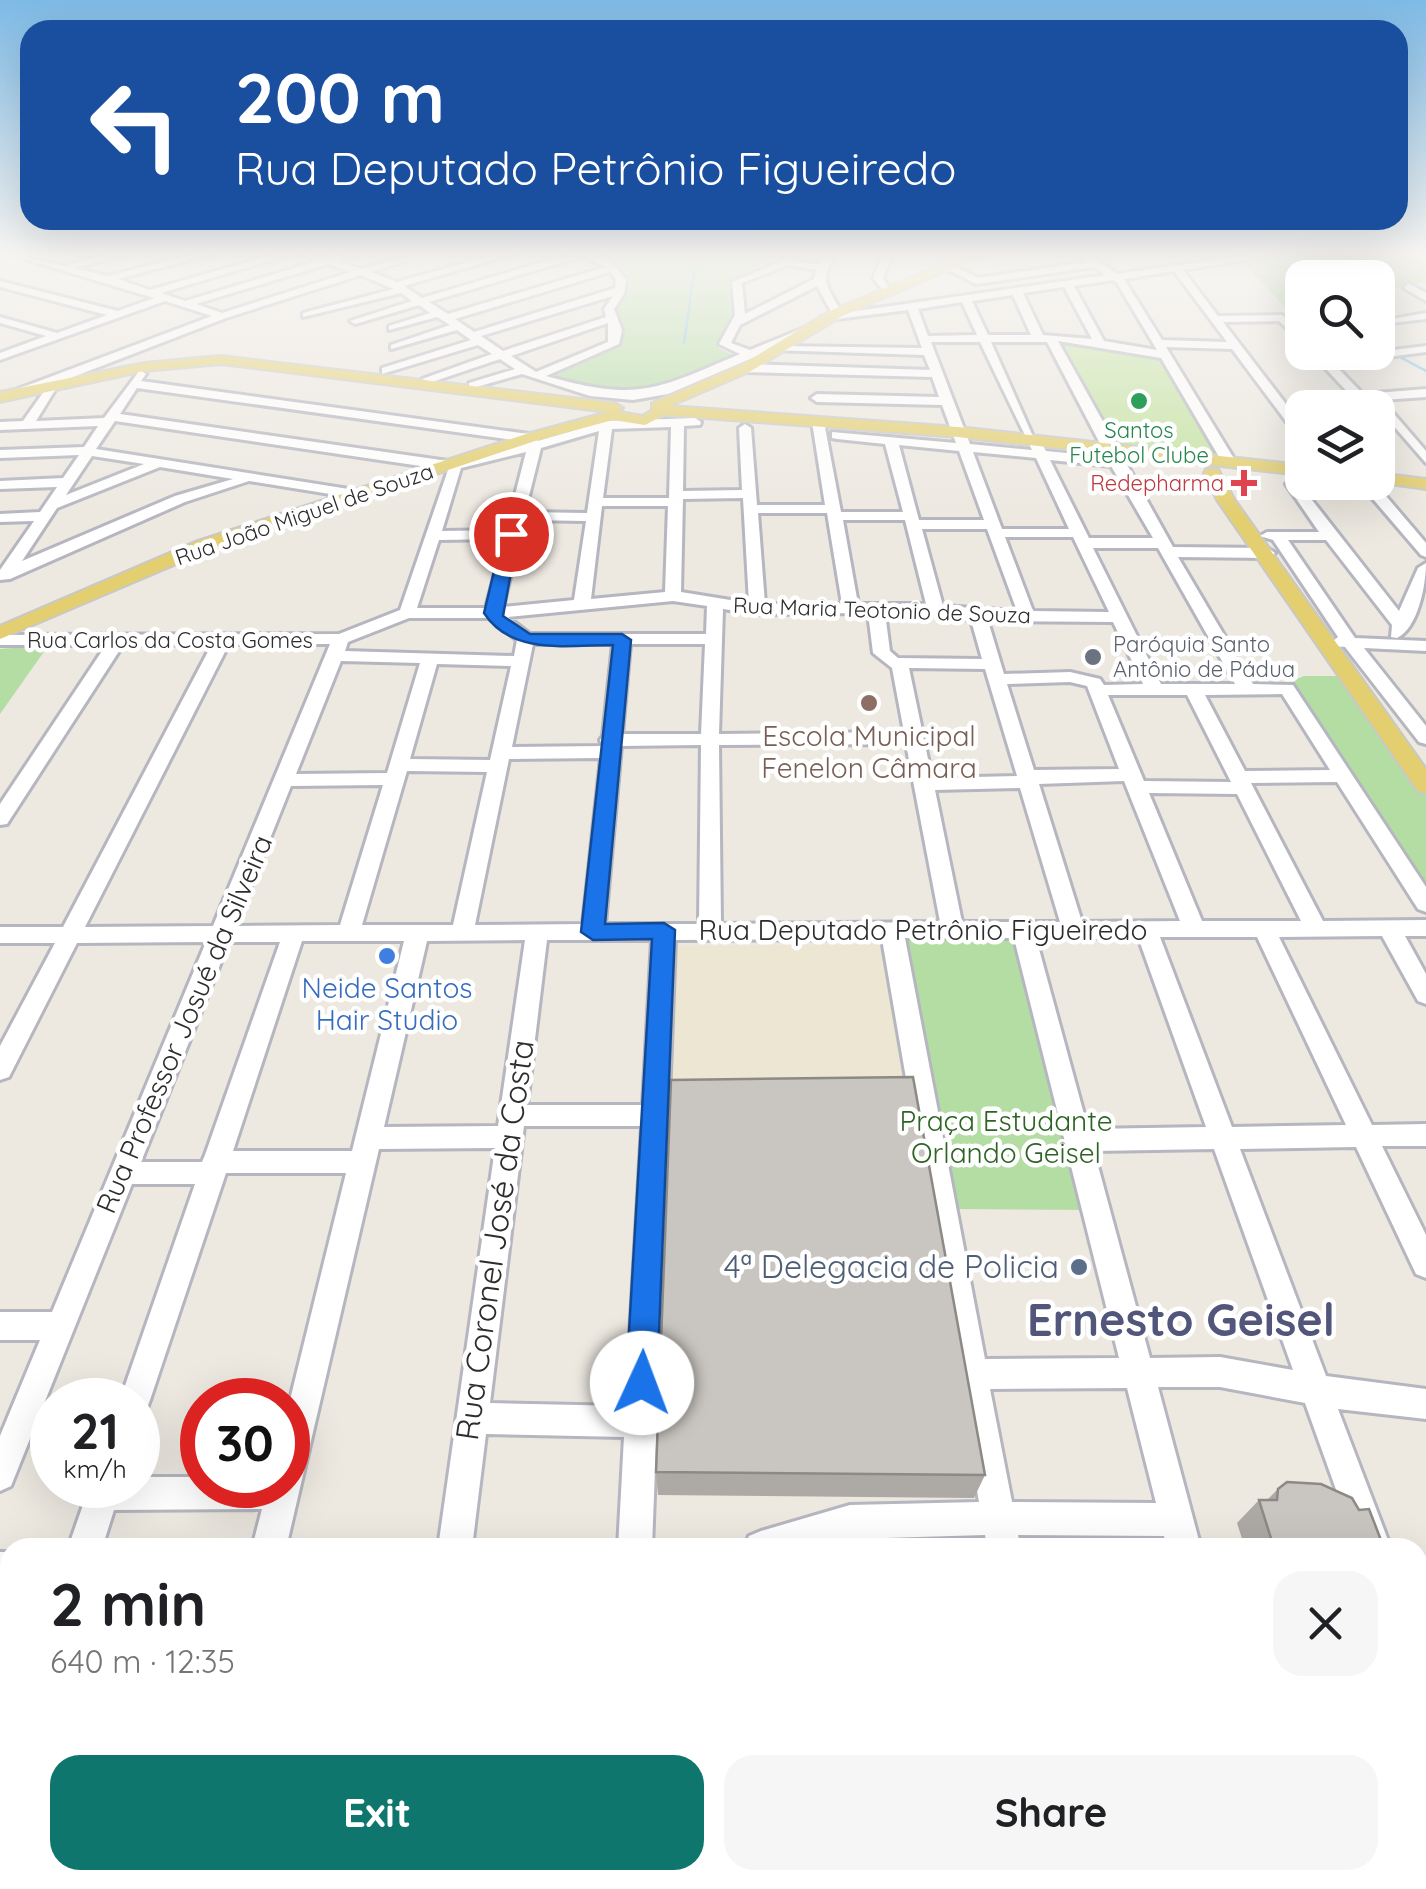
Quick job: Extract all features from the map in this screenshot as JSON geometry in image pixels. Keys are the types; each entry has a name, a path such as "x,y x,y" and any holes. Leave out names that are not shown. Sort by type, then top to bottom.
{"main road":[{"path":"643,420 656,416 659,408 682,393 789,341"},
{"path":"1,396 144,367 221,360 566,396 612,416 643,420 746,428 813,426 837,436 898,435"},
{"name":"Rua João Miguel de Souza","path":"0,637 202,546 448,465 532,447 638,402 682,393"},
{"path":"638,402 659,408 898,435 1116,453 1223,468 1285,469"},
{"path":"1223,468 1226,500 1300,585 1327,642 1426,786"},
{"path":"1395,483 1426,484"}],"street":[{"path":"0,357 43,341"},
{"path":"26,425 59,382 160,341"},
{"path":"395,347 414,341"},
{"path":"386,371 466,341"},
{"path":"479,341 566,396 655,393 748,361 786,341"},
{"path":"428,379 543,341"},
{"path":"473,386 529,374 614,341"},
{"path":"727,341 725,344 748,361 831,373 937,374"},
{"path":"924,341 1027,616"},
{"path":"776,349 926,346 964,341"},
{"path":"982,341 1154,690"},
{"path":"1047,341 1116,453 1247,689"},
{"path":"1088,341 1169,356"},
{"path":"1233,341 1285,411"},
{"path":"1160,343 1236,346"},
{"path":"1160,343 1223,468"},
{"path":"1395,351 1426,349"},
{"path":"3,577 144,367"},
{"path":"1332,370 1350,390"},
{"path":"831,373 817,398 813,426 851,609"},
{"path":"133,384 532,447"},
{"path":"1395,398 1426,394"},
{"path":"817,398 946,400"},
{"path":"582,603 612,416 686,422 675,498 673,596"},
{"path":"0,426 108,419 448,465 482,461 532,447"},
{"path":"1395,423 1426,459"},
{"path":"746,428 757,608"},
{"path":"898,435 910,520 936,610"},
{"path":"532,447 493,613 526,640 712,638"},
{"path":"0,454 86,451 354,494"},
{"path":"0,518 46,511 158,464"},
{"path":"337,648 407,613 455,469 448,465"},
{"path":"3,577 180,499 251,478"},
{"path":"0,485 65,482"},
{"path":"515,516 675,498 752,501 1166,548 1260,536 1330,536"},
{"path":"1303,500 1400,625"},
{"path":"1385,500 1426,552"},
{"path":"431,536 511,534"},
{"path":"0,554 18,553"},
{"path":"1392,644 1426,568"},
{"path":"1300,585 1426,738"},
{"name":"Rua Maria Teotonio de Souza","path":"407,613 493,613 673,596 757,608 936,610 978,616 1118,616"},
{"path":"710,931 715,602"},
{"path":"876,609 882,653 900,665 1070,678 1090,681 1100,690 1194,929"},
{"path":"978,616 1074,928"},
{"name":"Rua Carlos da Costa Gomes","path":"0,637 224,638 430,660 523,661"},
{"path":"0,1070 224,638"},
{"path":"0,819 118,639"},
{"path":"462,933 526,640"},
{"path":"593,932 608,746 622,640"},
{"path":"1327,642 1426,646"},
{"name":"Rua Professor Josué da Silveira","path":"0,1475 58,1326 287,780 337,648"},
{"path":"349,933 430,660"},
{"path":"900,665 954,931"},
{"path":"1192,689 1316,929"},
{"path":"1100,690 1286,689 1426,904"},
{"path":"287,780 710,739 912,738"},
{"path":"923,784 1029,779 1241,782 1344,776"},
{"path":"1264,928 1426,1265"},
{"path":"1389,928 1426,995"},
{"name":"Rua Deputado Petrônio Figueiredo","path":"0,934 1426,928"},
{"path":"811,1538 836,1533 1180,1534 1023,929"},
{"path":"1146,929 1370,1538"},
{"path":"635,1538 652,1115 664,930"},
{"path":"892,931 1001,1533"},
{"path":"142,1378 294,933"},
{"name":"Rua Coronel José da Costa","path":"456,1538 537,933"},
{"path":"310,1378 418,934"},
{"path":"122,1174 365,1150 510,1126 652,1115"},
{"path":"1078,1140 1426,1134"},
{"path":"0,1326 58,1326"},
{"path":"973,1374 1220,1372 1372,1400 1426,1404"},
{"path":"471,1418 640,1422"},
{"path":"88,1538 99,1508"},
{"path":"271,1538 279,1508"}],"shaded area":[{"path":"882,944 908,1098 672,1101 673,946"}],"green space":[{"path":"620,341 722,341 718,348 737,357 640,397 577,391 542,381 621,346"},
{"name":"Santos Futebol Clube","path":"1060,342 1159,358 1219,455 1115,444"},
{"path":"48,646 0,714 0,649"},
{"path":"1304,676 1345,676 1426,795 1426,894 1292,687 1294,680"},
{"name":"Praça Estudante Orlando Geisel","path":"1019,939 1090,1210 954,1209 907,941"}],"building":[{"path":"913,1077 985,1475 656,1472 671,1080"},
{"path":"1287,1482 1321,1484 1352,1498 1359,1510 1369,1509 1380,1538 1271,1538 1259,1500 1277,1500 1278,1489"}],"waterway":[{"path":"1398,356 1426,371"}],"place":[{"name":"Santos Futebol Clube","path":"1139,401"},
{"name":"Redepharma","path":"1244,483"},
{"name":"Paróquia Santo Antônio de Pádua","path":"1093,657"},
{"name":"Escola Municipal Fenelon Câmara","path":"869,703"},
{"name":"Neide Santos Hair Studio","path":"387,956"},
{"name":"4ª Delegacia de Policia","path":"1079,1267"}],"district":[{"name":"Ernesto Geisel","path":"1181,1320"}],"route":[{"path":"511,534 493,613 497,619 526,640 622,640 593,932 664,930 652,1115 642,1383"}]}
